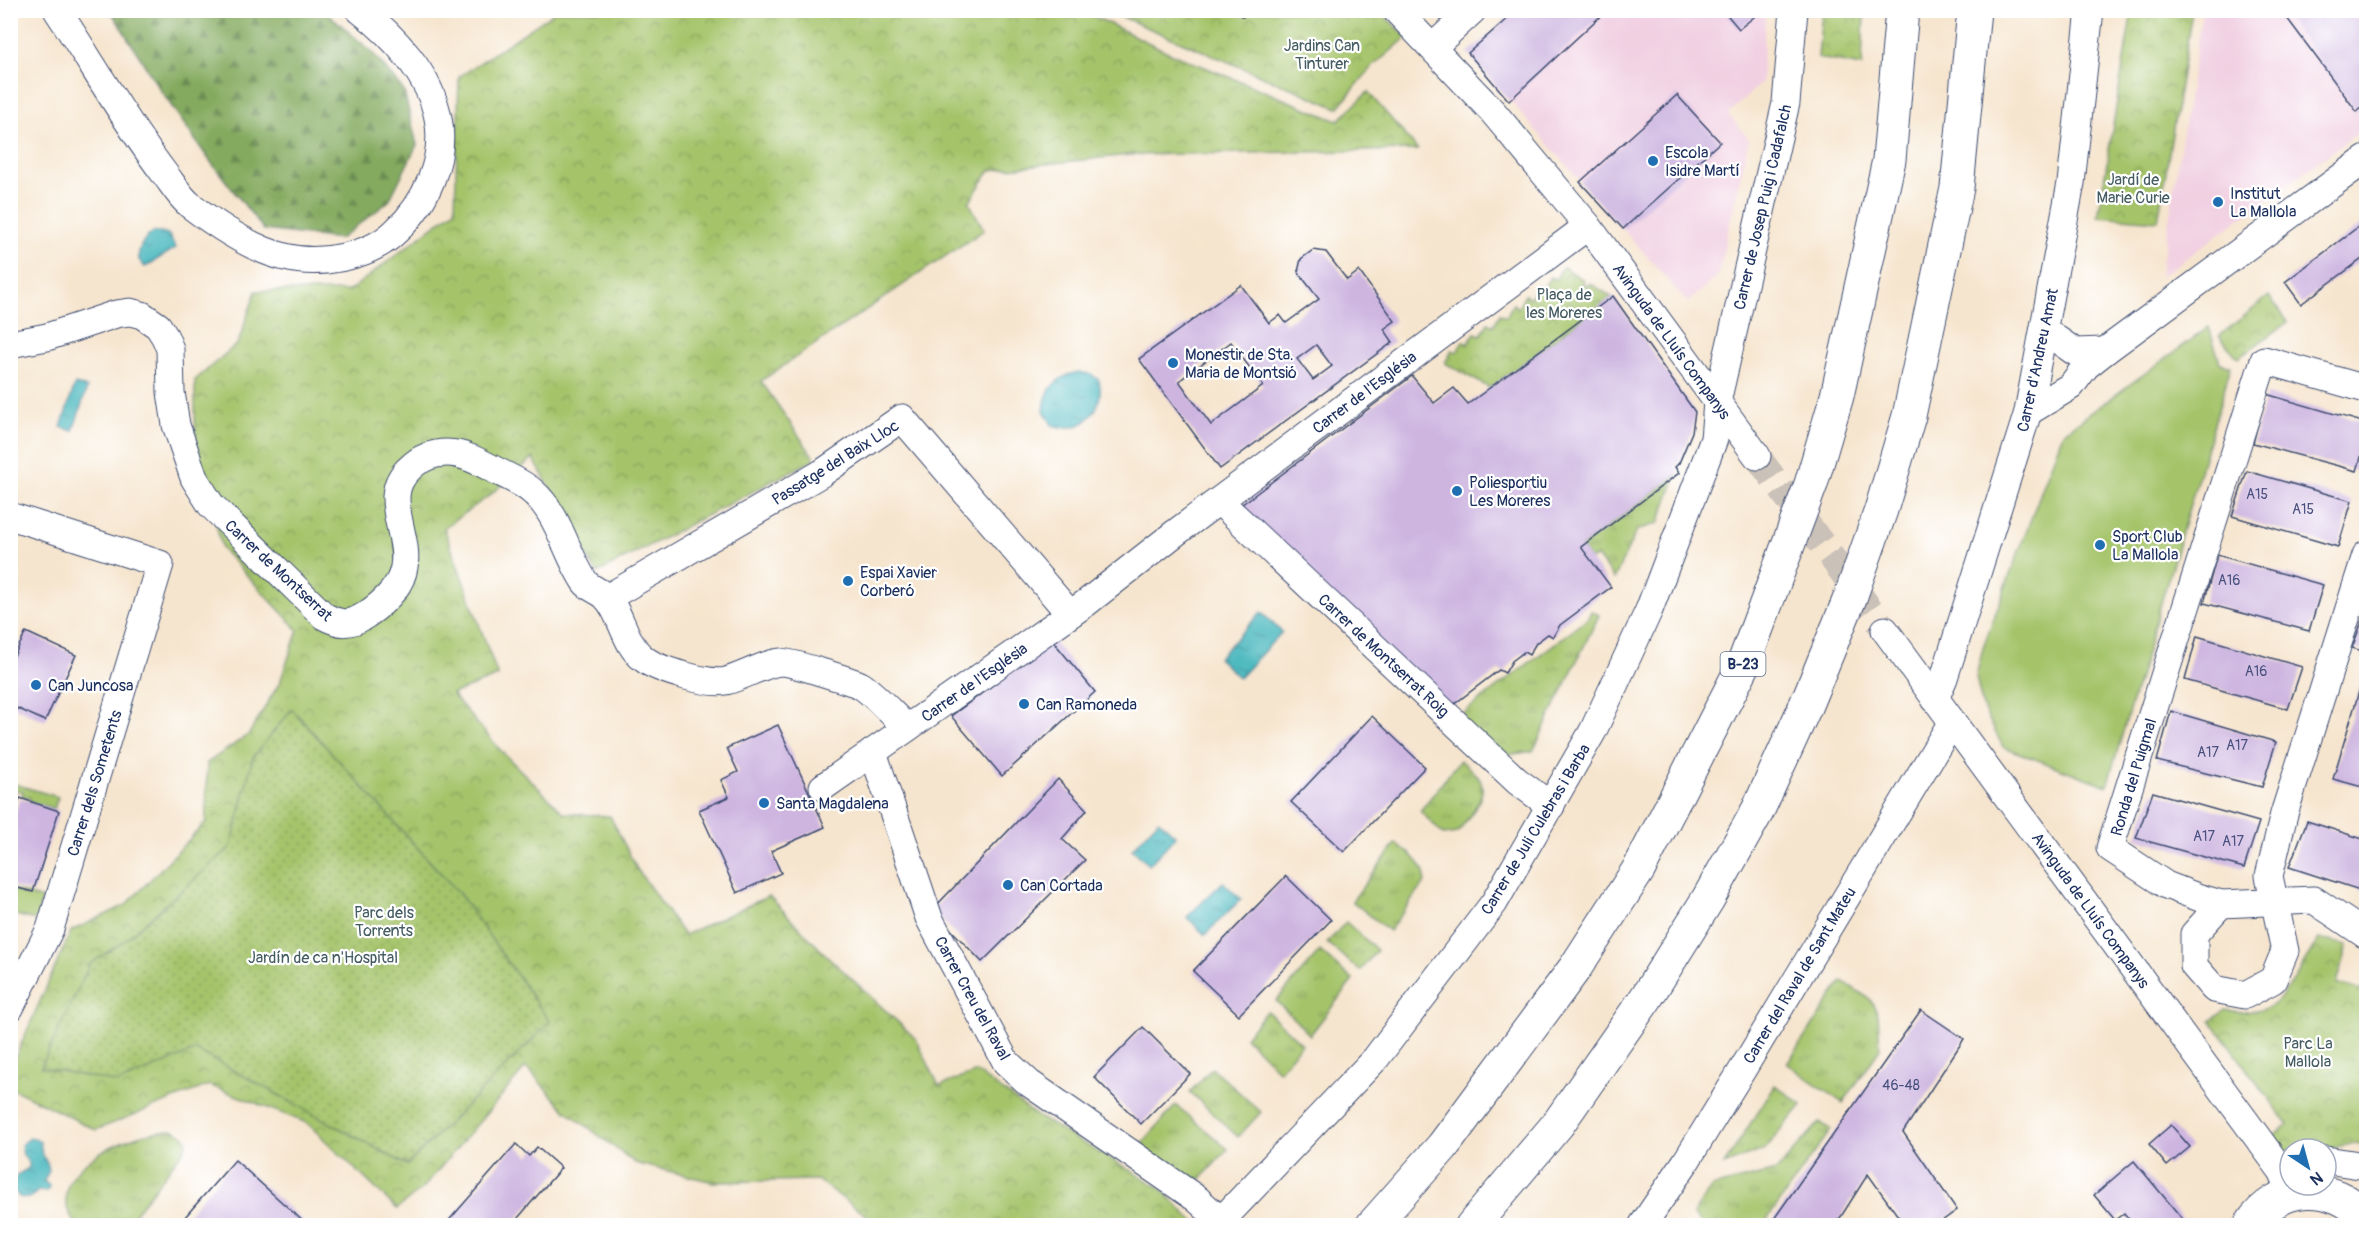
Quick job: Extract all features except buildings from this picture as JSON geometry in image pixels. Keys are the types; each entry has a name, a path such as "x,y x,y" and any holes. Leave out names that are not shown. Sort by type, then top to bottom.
{"main road":[{"name":"B-23","path":"1372,1226 1443,1146 1575,968 1639,869 1742,668 1811,484 1837,396 1889,160 1902,10"},
{"path":"1473,1226 1558,1124 1646,998 1708,899 1752,820 1805,707 1850,597 1881,510 1910,416 1957,188 1974,10"},
{"path":"2250,1226 2278,1192"},
{"path":"2338,1196 2358,1208 2367,1218"}],"street":[{"path":"57,10 149,153 188,203 239,238 285,257 333,261 368,248 394,233 413,212 429,186 439,156 439,119 430,92 418,69 376,22 360,10"},
{"path":"1396,10 1493,112 1588,225"},
{"path":"1433,47 1473,10"},
{"name":"Carrer de Josep Puig i Cadafalch","path":"1717,402 1786,103 1794,10"},
{"name":"Carrer d'Andreu Amat","path":"1935,699 1947,668 2028,412 2045,332 2071,183 2090,10"},
{"path":"2028,412 2071,386 2096,358 2367,159"},
{"name":"Avinguda de Lluís Companys","path":"1588,225 1757,456"},
{"name":"Carrer de l'Església","path":"823,787 1070,614 1588,225"},
{"name":"Carrer de Montserrat","path":"10,344 47,337 117,314 130,312 142,315 158,326 170,349 171,392 176,425 194,478 211,505 324,616 336,623 348,624 376,608 400,579 404,566 395,498 397,486 403,474 417,461 433,454 449,453 467,457 487,466 533,492 548,510 586,583 607,598 635,651 645,660 657,666 712,681 725,681 783,661 861,686 907,728"},
{"path":"2045,332 2075,352 2096,358"},
{"path":"2036,374 2096,358"},
{"name":"Ronda del Puigmal","path":"2367,389 2264,360 2110,848 2166,885 2200,898 2222,904 2314,900 2367,935"},
{"name":"Carrer de Juli Culebras i Barba","path":"1218,1223 1376,1058 1494,903 1593,731 1649,610 1714,439 1717,402"},
{"name":"Passatge del Baix Lloc","path":"607,598 822,473 902,418 1070,614"},
{"name":"Carrer de Montserrat Roig","path":"1219,501 1517,781 1551,806"},
{"name":"Carrer dels Sometents","path":"10,516 160,564 50,929 10,1008"},
{"path":"2222,904 2194,934 2194,966 2214,989 2245,995 2273,980 2285,951 2269,876 2284,814 2367,555"},
{"name":"Avinguda de Lluís Companys","path":"1885,630 2278,1163"},
{"name":"Carrer del Raval de Sant Mateu","path":"1642,1226 1744,1068 1952,722"},
{"name":"Carrer Creu del Raval","path":"873,752 929,918 1006,1062 1029,1083 1197,1200 1218,1223"},
{"path":"2338,1162 2367,1166"}],"shaded area":[{"name":"Escola Isidre Martí","path":"1517,11 1766,11 1761,83 1728,114 1749,139 1718,275 1688,303 1468,53"},
{"name":"Institut La Mallola","path":"2202,11 2366,11 2366,127 2160,277"}],"green space":[{"path":"111,11 325,11 372,52 404,91 417,145 389,201 340,239 264,230 207,157 159,88"},
{"name":"Parc dels Torrents","path":"551,11 1083,11 1170,53 1338,121 1368,92 1418,150 1129,155 990,170 969,202 984,230 761,381 815,459 597,573 533,458 490,495 444,528 498,676 452,694 503,753 564,813 610,816 637,869 684,935 769,896 822,951 916,1039 939,1086 977,1072 1040,1118 1159,1187 1194,1222 1190,1225 880,1225 817,1180 713,1182 635,1163 564,1109 526,1067 424,1187 397,1209 307,1123 209,1085 96,1130 11,1088 11,1067 71,931 126,905 206,822 207,763 249,734 280,682 298,630 222,549 195,437 195,380 238,343 256,291 349,291 455,210 459,77 552,14"},
{"name":"Jardins Can Tinturer","path":"1108,11 1379,11 1407,37 1371,68 1338,108"},
{"path":"1822,11 1864,11 1862,66 1818,58"},
{"name":"Jardí de Marie Curie","path":"2132,11 2192,11 2158,221 2098,216"},
{"name":"Plaça de les Moreres","path":"1563,267 1584,280 1583,284 1588,286 1590,283 1612,297 1490,388 1445,363 1452,350 1457,352 1463,341 1468,344 1475,333 1481,335 1488,323 1493,326 1500,314 1506,317 1513,304 1518,308 1525,295 1530,298 1538,286 1543,289 1550,277 1556,279"},
{"path":"2269,296 2288,322 2238,358 2219,336"},
{"name":"Sport Club La Mallola","path":"2209,327 2220,363 2231,366 2107,786 2003,747 1983,708 1976,677 1983,647 2063,433"},
{"path":"1677,474 1659,523 1637,530 1614,579 1597,556 1590,560 1581,547"},
{"path":"1591,611 1599,615 1533,751 1500,756 1458,717 1588,618"},
{"name":"Jardín de ca n'Hospital","path":"292,709 461,896 550,1022 407,1165 196,1050 118,1083 41,1067 90,964 124,941 231,847 253,757"},
{"path":"1460,760 1478,777 1482,783 1482,790 1477,805 1458,833 1444,835 1420,811"},
{"path":"11,783 58,797 54,809 29,801 30,798 22,795 23,791 17,790 15,794 11,792"},
{"path":"1396,843 1420,865 1425,882 1389,931 1352,901"},
{"path":"11,889 42,899 36,920 11,914"},
{"path":"1346,922 1377,950 1360,971 1327,943"},
{"name":"Parc La Mallola","path":"2319,939 2348,945 2337,984 2366,991 2366,1146 2357,1143 2338,1147 2338,1137 2278,1137 2278,1149 2270,1138 2288,1124 2211,1021 2225,1010 2243,1012 2267,1008 2278,1000"},
{"path":"1320,951 1353,980 1310,1035 1276,1001"},
{"path":"1842,981 1870,999 1878,1014 1880,1049 1843,1103 1787,1064"},
{"path":"1267,1011 1302,1044 1279,1071 1245,1037"},
{"path":"1212,1068 1261,1112 1238,1137 1190,1092"},
{"path":"1775,1085 1802,1105 1765,1149 1724,1165"},
{"path":"1176,1105 1228,1149 1191,1189 1137,1149"},
{"path":"1820,1122 1831,1130 1763,1225 1702,1225 1693,1214 1712,1187 1776,1171"},
{"path":"174,1130 185,1137 187,1143 184,1150 126,1225 77,1225 67,1205 67,1187 77,1171 93,1157 113,1146 135,1137"}],"water":[{"path":"154,232 168,234 176,248 145,267 139,260 140,248 144,240"},
{"path":"1078,372 1090,374 1099,380 1099,401 1095,410 1082,424 1073,427 1052,425 1044,411 1047,396 1058,380"},
{"path":"75,384 87,388 73,431 61,427"},
{"path":"1261,612 1282,632 1239,678 1218,658"},
{"path":"1159,820 1176,836 1149,865 1132,849"},
{"path":"1223,882 1241,899 1205,935 1187,917"},
{"path":"30,1138 35,1138 40,1142 49,1171 44,1181 50,1187 46,1192 38,1191 32,1197 25,1198 18,1196 12,1186 17,1175 29,1168 21,1145"}],"tunnel":[{"path":"1757,456 1885,630"}],"place":[{"name":"Escola Isidre Martí","path":"1653,161"},
{"name":"Institut La Mallola","path":"2218,202"},
{"name":"Monestir de Sta. Maria de Montsió","path":"1173,363"},
{"name":"Poliesportiu Les Moreres","path":"1457,491"},
{"name":"Sport Club La Mallola","path":"2100,545"},
{"name":"Espai Xavier Corberó","path":"848,581"},
{"name":"Can Juncosa","path":"36,685"},
{"name":"Can Ramoneda","path":"1024,704"},
{"name":"Santa Magdalena","path":"764,803"},
{"name":"Can Cortada","path":"1008,885"}]}
